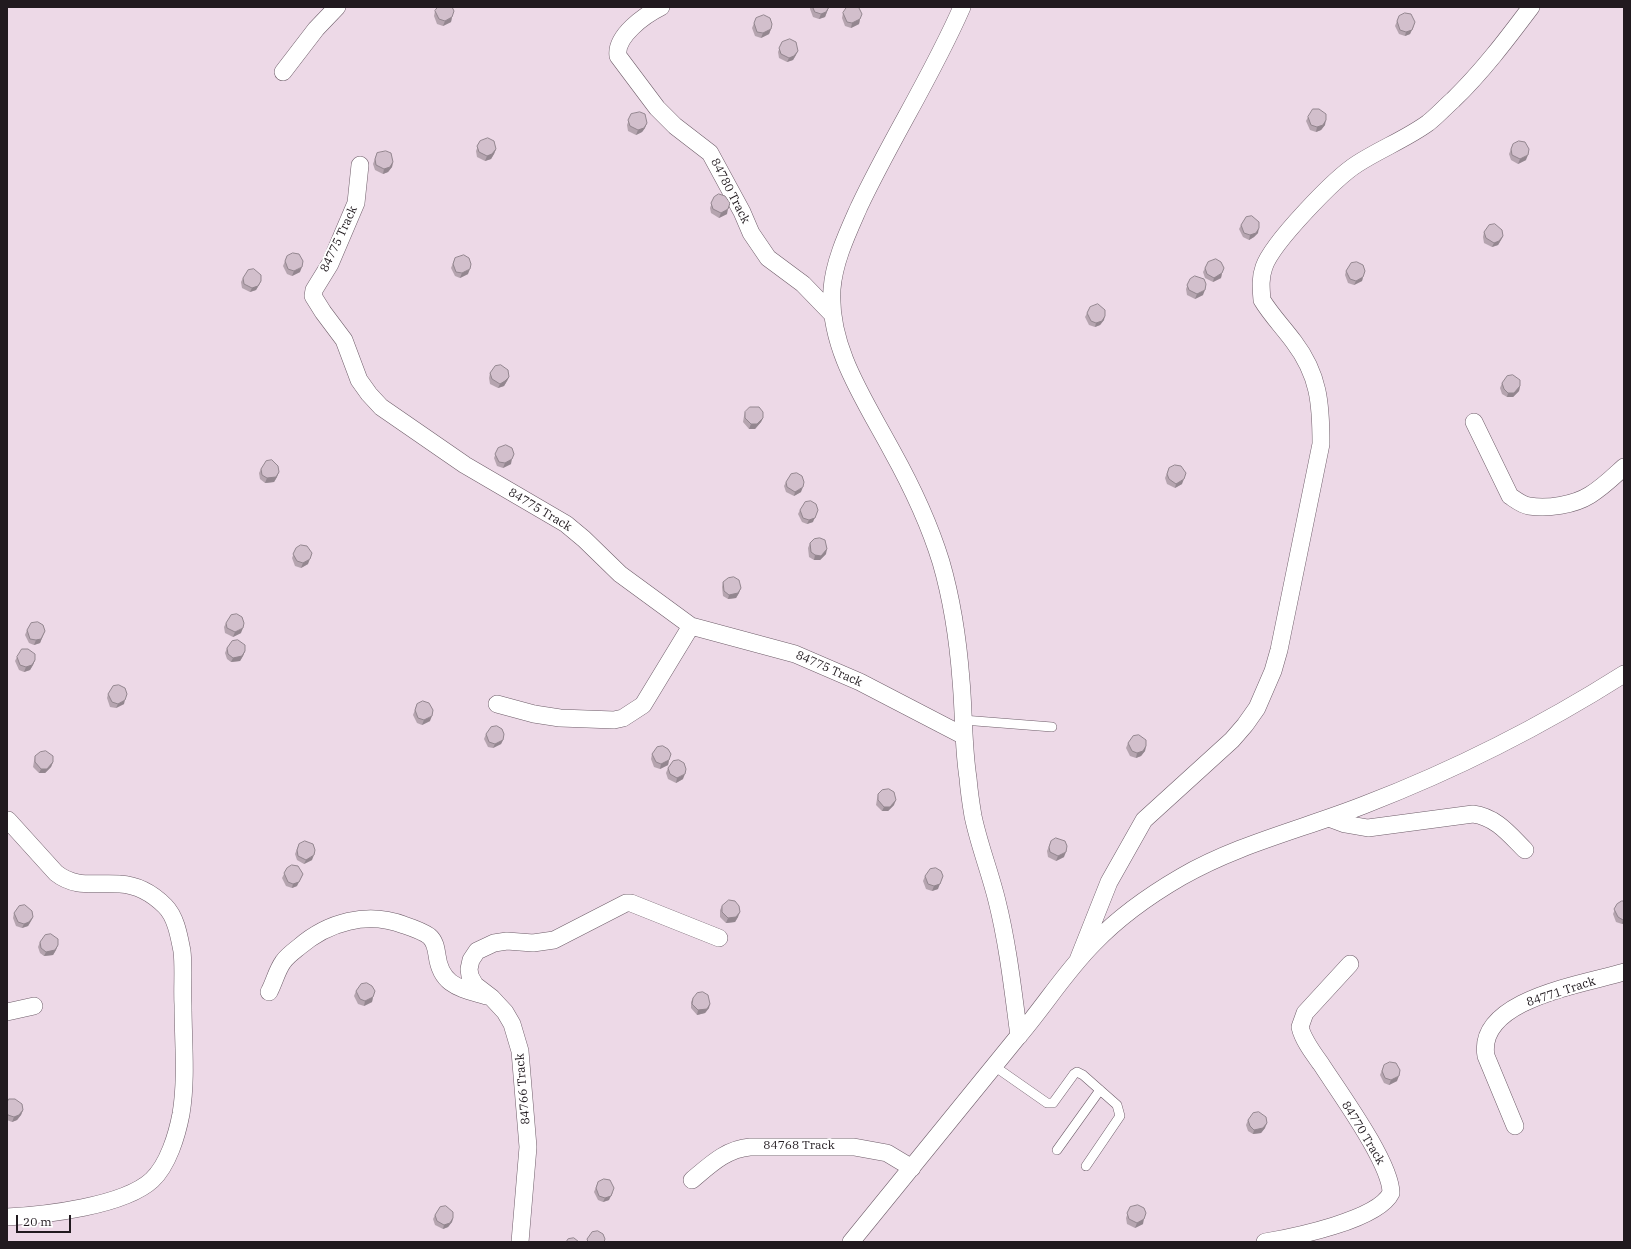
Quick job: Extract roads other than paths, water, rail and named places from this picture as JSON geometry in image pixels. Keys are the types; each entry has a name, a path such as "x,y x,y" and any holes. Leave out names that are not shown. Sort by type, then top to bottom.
{"street":[{"path":"283,72 316,29 337,7"},
{"name":"84780 Track","path":"661,7 653,11 633,28 620,43 618,56 657,108 675,126 710,153 742,212 751,233 768,258 803,284 833,315"},
{"path":"962,7 939,59 873,176 853,221 835,269 832,288 833,315 842,351 872,414 926,518 950,598 957,640 963,728 973,817 997,899 1004,934 1019,1036"},
{"path":"1078,960 1109,882 1144,820 1232,740 1245,725 1257,708 1263,695 1279,650 1321,444 1321,420 1316,382 1309,364 1262,300 1260,286 1264,265 1272,251 1341,176 1357,164 1428,123 1448,105 1474,79 1531,7"},
{"name":"84775 Track","path":"360,165 356,203 330,264 314,290 314,296 323,312 344,340 360,380 369,394 381,407 430,443 566,524 584,539 620,574 691,626 795,654 963,728"},
{"path":"1474,422 1510,496 1518,502 1529,506 1546,506 1574,502 1590,495 1624,467"},
{"path":"497,704 534,714 560,718 614,720 623,718 643,705 691,626"},
{"path":"851,1242 1019,1036 1078,960 1094,943 1132,910 1182,877 1219,858 1269,838 1375,801 1452,769 1551,718 1624,674"},
{"path":"1329,818 1345,824 1368,828 1469,814 1483,815 1501,826 1525,850"},
{"path":"7,1217 48,1213 106,1202 143,1188 158,1173 165,1160 180,1115 184,1083 182,952 175,920 166,907 148,893 136,887 121,884 86,885 65,879 56,873 8,820"},
{"name":"84766 Track","path":"520,1242 528,1147 520,1051 512,1024 505,1012 492,998 475,985 470,976 469,969 471,960 477,951 494,943 507,941 539,943 554,940 621,904 631,903 719,938"},
{"path":"269,992 283,962 307,940 340,923 373,917 391,920 417,929 429,937 434,942 443,976 449,982 460,988 492,998"},
{"name":"84770 Track","path":"1265,1242 1313,1232 1355,1218 1384,1203 1391,1193 1387,1173 1376,1151 1310,1047 1300,1027 1305,1013 1350,964"},
{"name":"84771 Track","path":"1515,1126 1486,1056 1484,1046 1489,1031 1498,1021 1519,1005 1537,997 1624,972"},
{"path":"7,1012 34,1006"},
{"name":"84768 Track","path":"692,1180 724,1155 737,1148 756,1146 854,1147 874,1150 892,1156 912,1168"}],"lane":[{"path":"963,728 1052,727"},
{"path":"994,1066 1047,1103 1053,1103 1077,1072 1083,1075 1117,1105 1120,1116 1086,1166"},
{"path":"1057,1150 1100,1090"}]}
